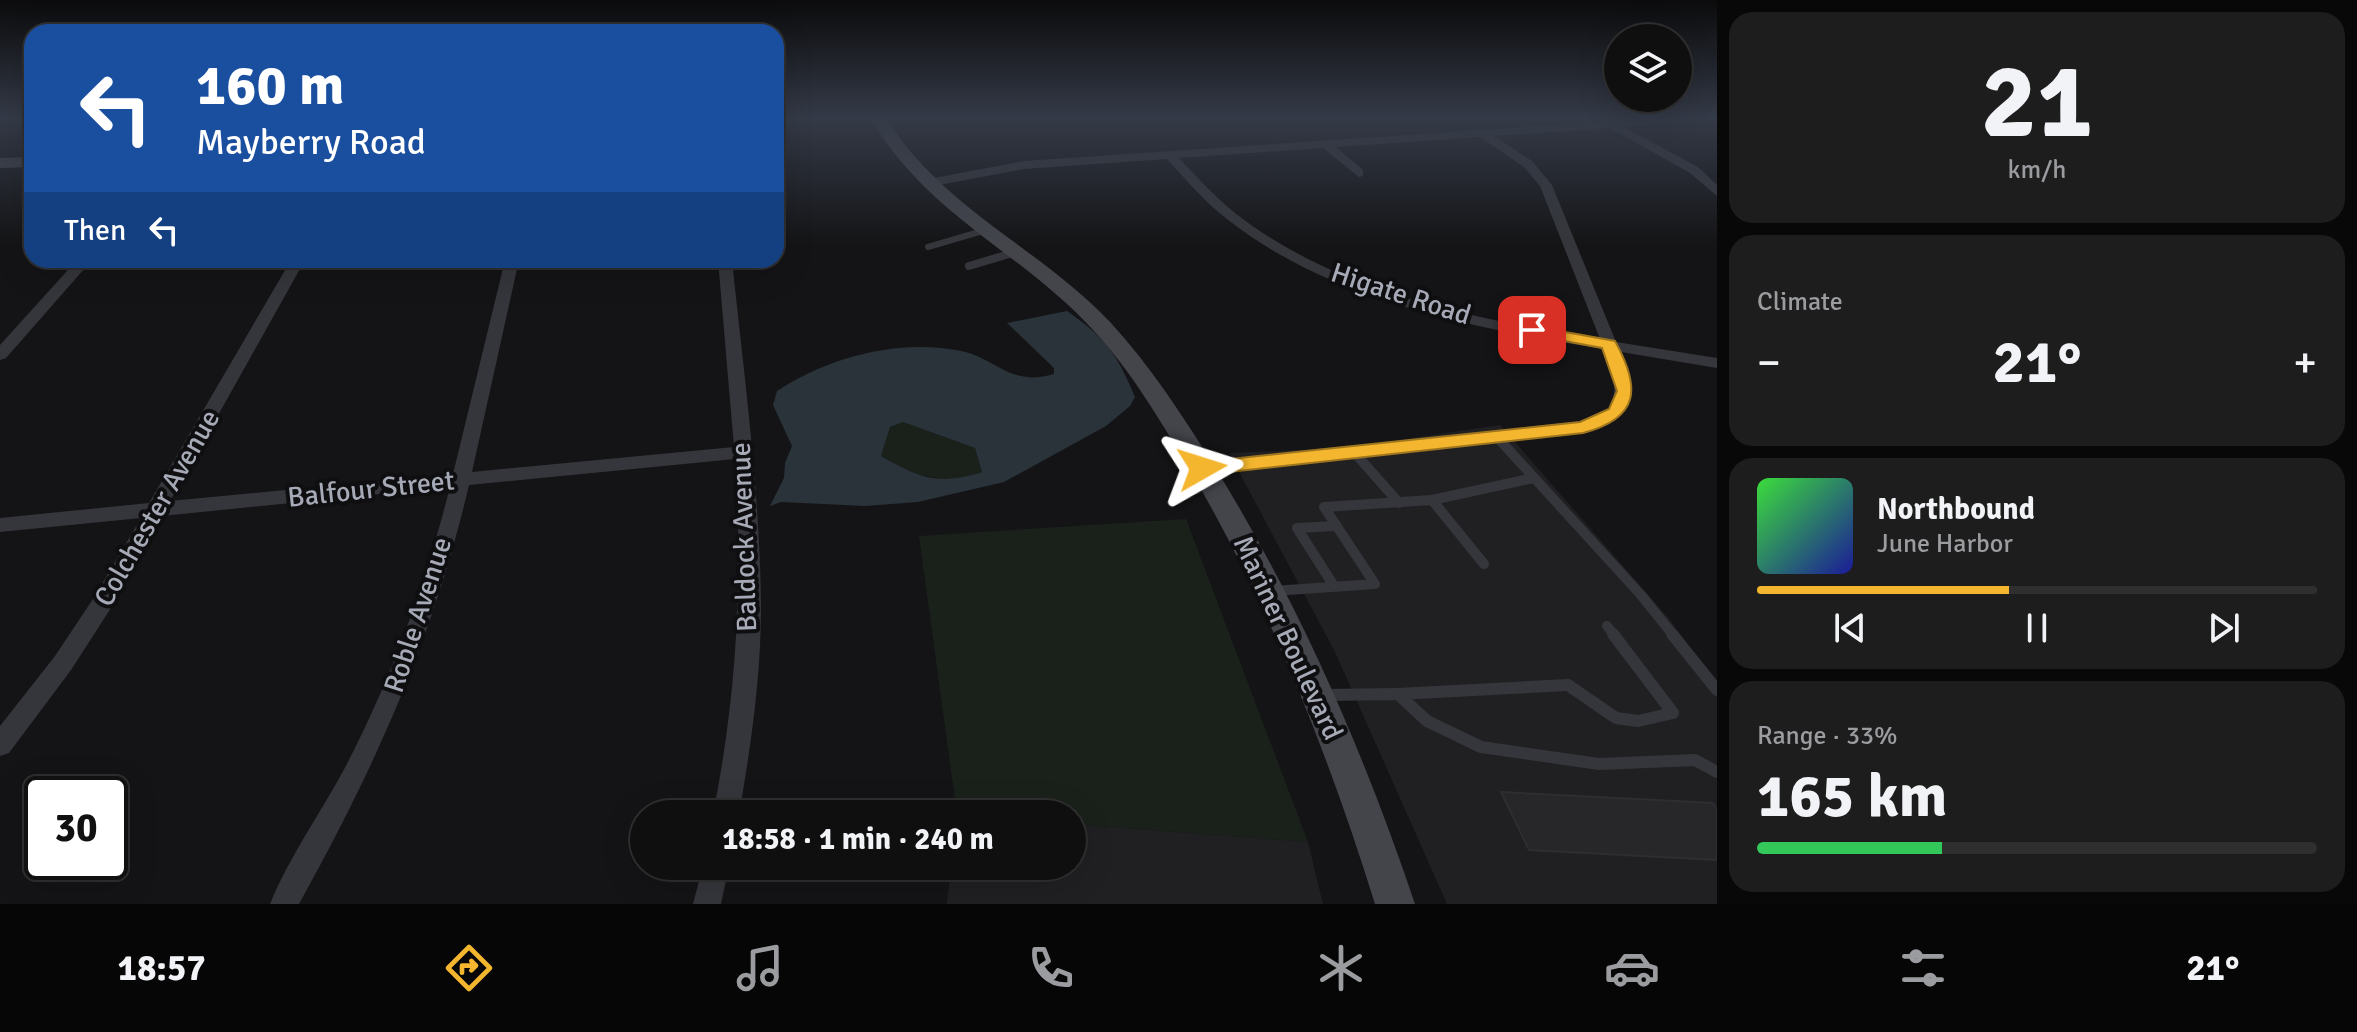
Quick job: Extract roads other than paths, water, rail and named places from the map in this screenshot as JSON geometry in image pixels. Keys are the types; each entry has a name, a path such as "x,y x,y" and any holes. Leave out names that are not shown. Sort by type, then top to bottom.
{"main road":[{"name":"Mariner Boulevard","path":"908,161 928,183 1067,293 1124,352 1154,391 1202,468 1269,591 1342,752 1395,904"},
{"path":"0,163 24,162"}],"street":[{"path":"928,183 1024,165 1080,161"},
{"name":"Higate Road","path":"1176,161 1238,222 1316,266 1390,295 1466,317 1717,363"},
{"path":"1345,161 1359,173"},
{"path":"1202,468 1583,427 1616,413 1626,391 1609,344 1546,185 1524,161"},
{"path":"1678,161 1694,170 1717,192"},
{"path":"0,355 78,268"},
{"name":"Colchester Avenue","path":"0,745 86,628 293,268"},
{"name":"Roble Avenue","path":"284,904 339,806 384,713 435,576 510,268"},
{"name":"Baldock Avenue","path":"726,268 749,540 750,611 745,690 728,800"},
{"name":"Balfour Street","path":"0,525 742,452"},
{"path":"707,904 713,880"}],"lane":[{"path":"928,247 987,230"},
{"path":"969,266 1016,252"},
{"path":"1496,436 1641,595 1717,690"},
{"path":"1354,452 1399,503"},
{"path":"1269,591 1375,584 1324,507 1432,500 1534,478"},
{"path":"1432,500 1484,564"},
{"path":"1334,586 1312,547 1297,528 1337,526"},
{"path":"1337,546 1349,545"},
{"path":"1318,696 1568,685 1614,720 1640,722 1673,713 1607,626"},
{"path":"1398,694 1427,721 1481,747 1599,764 1695,760 1717,772"}]}
